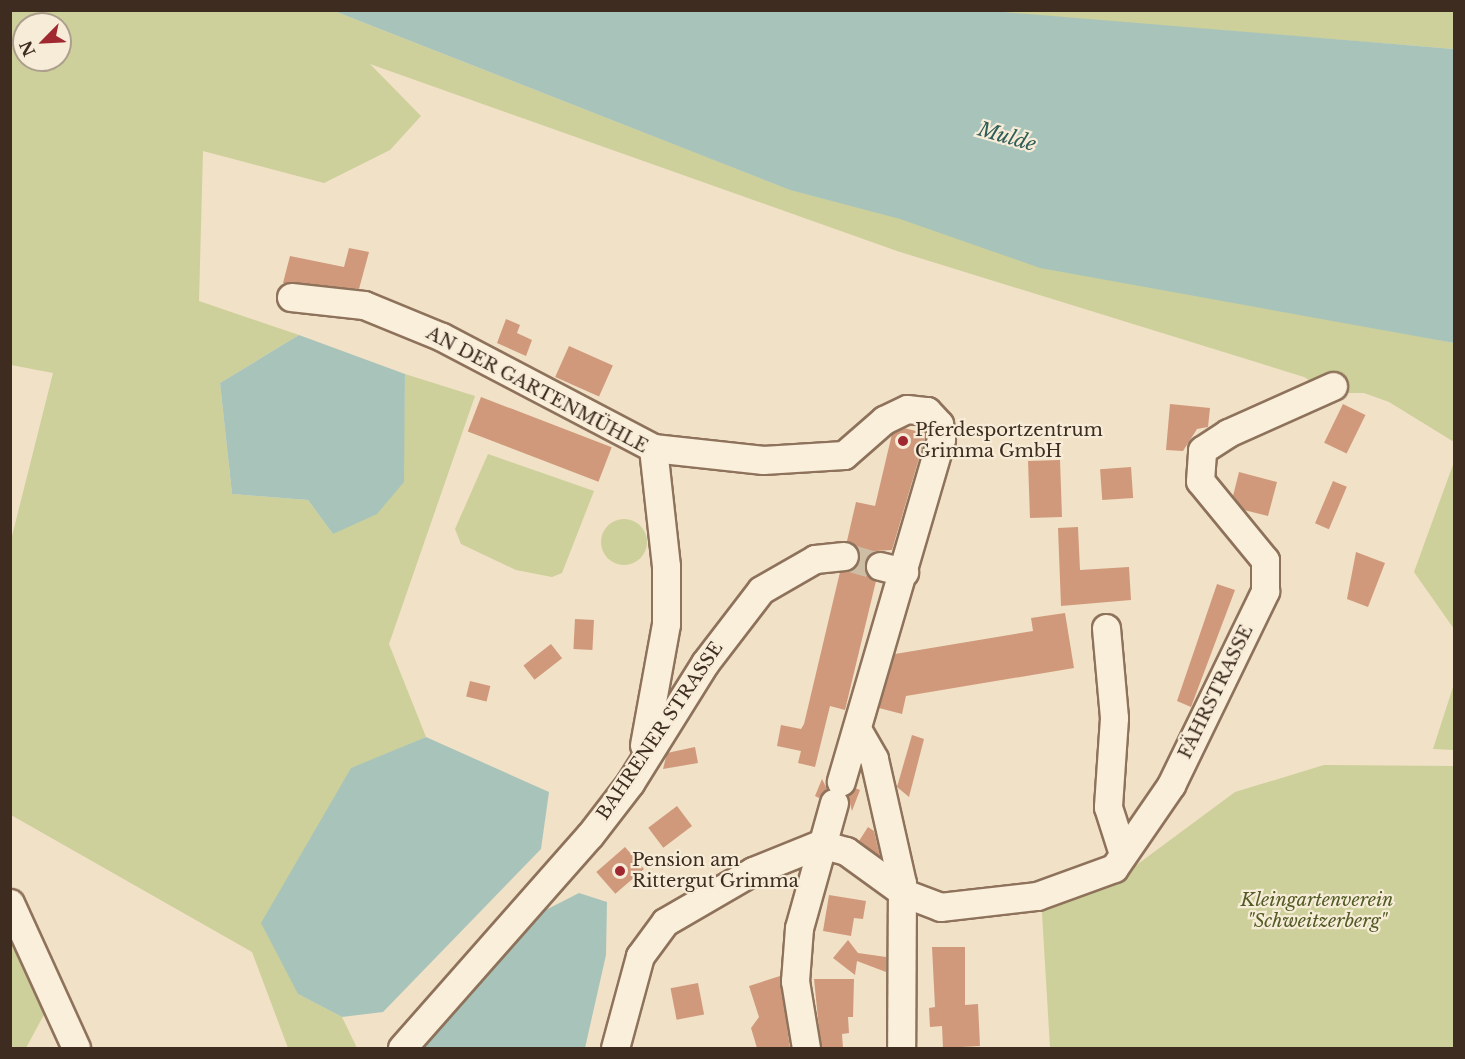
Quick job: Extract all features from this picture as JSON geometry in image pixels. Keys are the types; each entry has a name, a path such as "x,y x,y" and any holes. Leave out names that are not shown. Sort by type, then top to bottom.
{"street":[{"name":"AN DER GARTENMÜHLE","path":"291,297 364,305 432,333 653,448 666,566 666,624 640,763"},
{"name":"FÄHRSTRASSE","path":"903,892 940,907 1037,896 1114,868 1171,785 1264,591 1268,572 1258,550 1207,495 1198,468 1202,450 1228,433 1333,386"},
{"path":"653,448 763,460 844,455 884,420 907,409 927,411 939,424 941,439 892,569 857,729 820,844 799,928 795,981 806,1048"},
{"name":"BAHRENER STRASSE","path":"402,1048 590,835 705,663 761,590 815,559 844,556"},
{"path":"1106,628 1114,718 1108,807 1123,854"},
{"path":"857,729 874,759 903,892 901,1048"},
{"path":"615,1048 640,956 665,922 753,871 820,844 846,850 903,892"},
{"path":"10,903 76,1048"}],"green space":[{"path":"11,11 334,11 791,190 1165,287 1454,343 1454,442 1389,402 1364,393 1330,393 1304,377 897,251 370,64 421,116 390,150 324,183 203,151 199,301 299,335 220,383 232,494 308,500 333,534 403,482 405,374 475,396 389,644 426,737 351,769 298,994 342,1017 357,1048 288,1048 252,952 11,815 10,544 53,373 11,365"},
{"path":"980,11 1448,11 1454,12 1454,49"},
{"path":"488,454 594,491 562,573 552,577 516,570 461,544 455,529"},
{"path":"1454,462 1454,629 1414,572"},
{"path":"624,519 640,526 647,542 640,558 624,565 608,558 601,542 608,526"},
{"path":"1454,684 1454,750 1433,749"},
{"name":"Kleingartenverein \"Schweitzerberg\"","path":"1324,765 1454,766 1454,1048 1050,1048 1042,913 1048,901 1127,872 1235,792"},
{"path":"10,923 47,1009 26,1048 11,1048"}],"water":[{"name":"Mulde","path":"980,10 1454,49 1454,343 1040,268 900,219 790,190 334,11"},
{"path":"299,335 405,374 404,482 377,514 333,534 308,500 232,494 220,383"},
{"path":"426,737 549,792 541,849 383,1012 342,1017 298,994 261,923 351,768"},
{"path":"579,893 607,902 606,955 585,1048 422,1048 530,918"}],"building":[{"path":"349,248 369,252 359,289 283,283 290,256 344,267"},
{"path":"506,319 520,325 517,333 532,340 526,356 497,343"},
{"path":"569,346 613,366 599,397 555,377"},
{"path":"481,397 612,447 598,482 468,432"},
{"path":"1170,404 1210,408 1208,427 1197,429 1183,451 1166,450"},
{"path":"1343,404 1365,415 1347,454 1324,443"},
{"path":"904,428 924,433 925,438 892,550 875,551 865,562 865,571 876,581 845,710 830,706 815,767 798,763 801,751 777,746 781,725 801,729 804,724 840,572 859,562 857,547 847,541 856,502 875,506 892,434"},
{"path":"1060,460 1062,517 1030,518 1028,461"},
{"path":"1131,467 1133,498 1102,500 1100,469"},
{"path":"1239,472 1277,482 1268,516 1244,510 1233,496"},
{"path":"1333,481 1347,487 1329,529 1315,523"},
{"path":"1078,527 1080,570 1129,567 1131,600 1061,606 1058,528"},
{"path":"1356,552 1385,563 1368,607 1347,599"},
{"path":"1217,584 1235,590 1191,707 1177,701"},
{"path":"1065,613 1074,668 906,696 902,714 879,708 895,654 1033,631 1031,618"},
{"path":"575,619 594,620 592,650 573,649"},
{"path":"551,644 562,658 535,680 523,666"},
{"path":"470,681 490,686 487,702 466,697"},
{"path":"912,735 924,739 909,797 897,787"},
{"path":"695,747 698,763 663,769 667,753"},
{"path":"822,779 827,789 819,798 815,796"},
{"path":"855,788 860,790 852,811 848,796"},
{"path":"677,806 692,826 663,848 648,828"},
{"path":"868,827 874,831 880,856 859,841"},
{"name":"Pension am Rittergut Grimma","path":"625,847 644,869 615,894 596,872"},
{"path":"829,895 866,901 863,919 854,918 851,936 823,931"},
{"path":"848,940 858,953 886,957 886,972 857,961 855,975 833,958"},
{"path":"932,947 965,947 965,1005 978,1004 980,1046 943,1048 942,1026 930,1027 929,1008 935,1007"},
{"path":"780,976 790,1048 757,1048 751,1028 759,1017 749,986"},
{"path":"814,979 854,979 853,1017 848,1017 849,1033 842,1034 843,1048 821,1048"},
{"path":"698,983 704,1014 677,1020 671,988"}],"tunnel":[{"path":"844,556 880,566"}],"place":[{"name":"Pferdesportzentrum Grimma GmbH","path":"903,441"},
{"name":"Pension am Rittergut Grimma","path":"620,871"}]}
